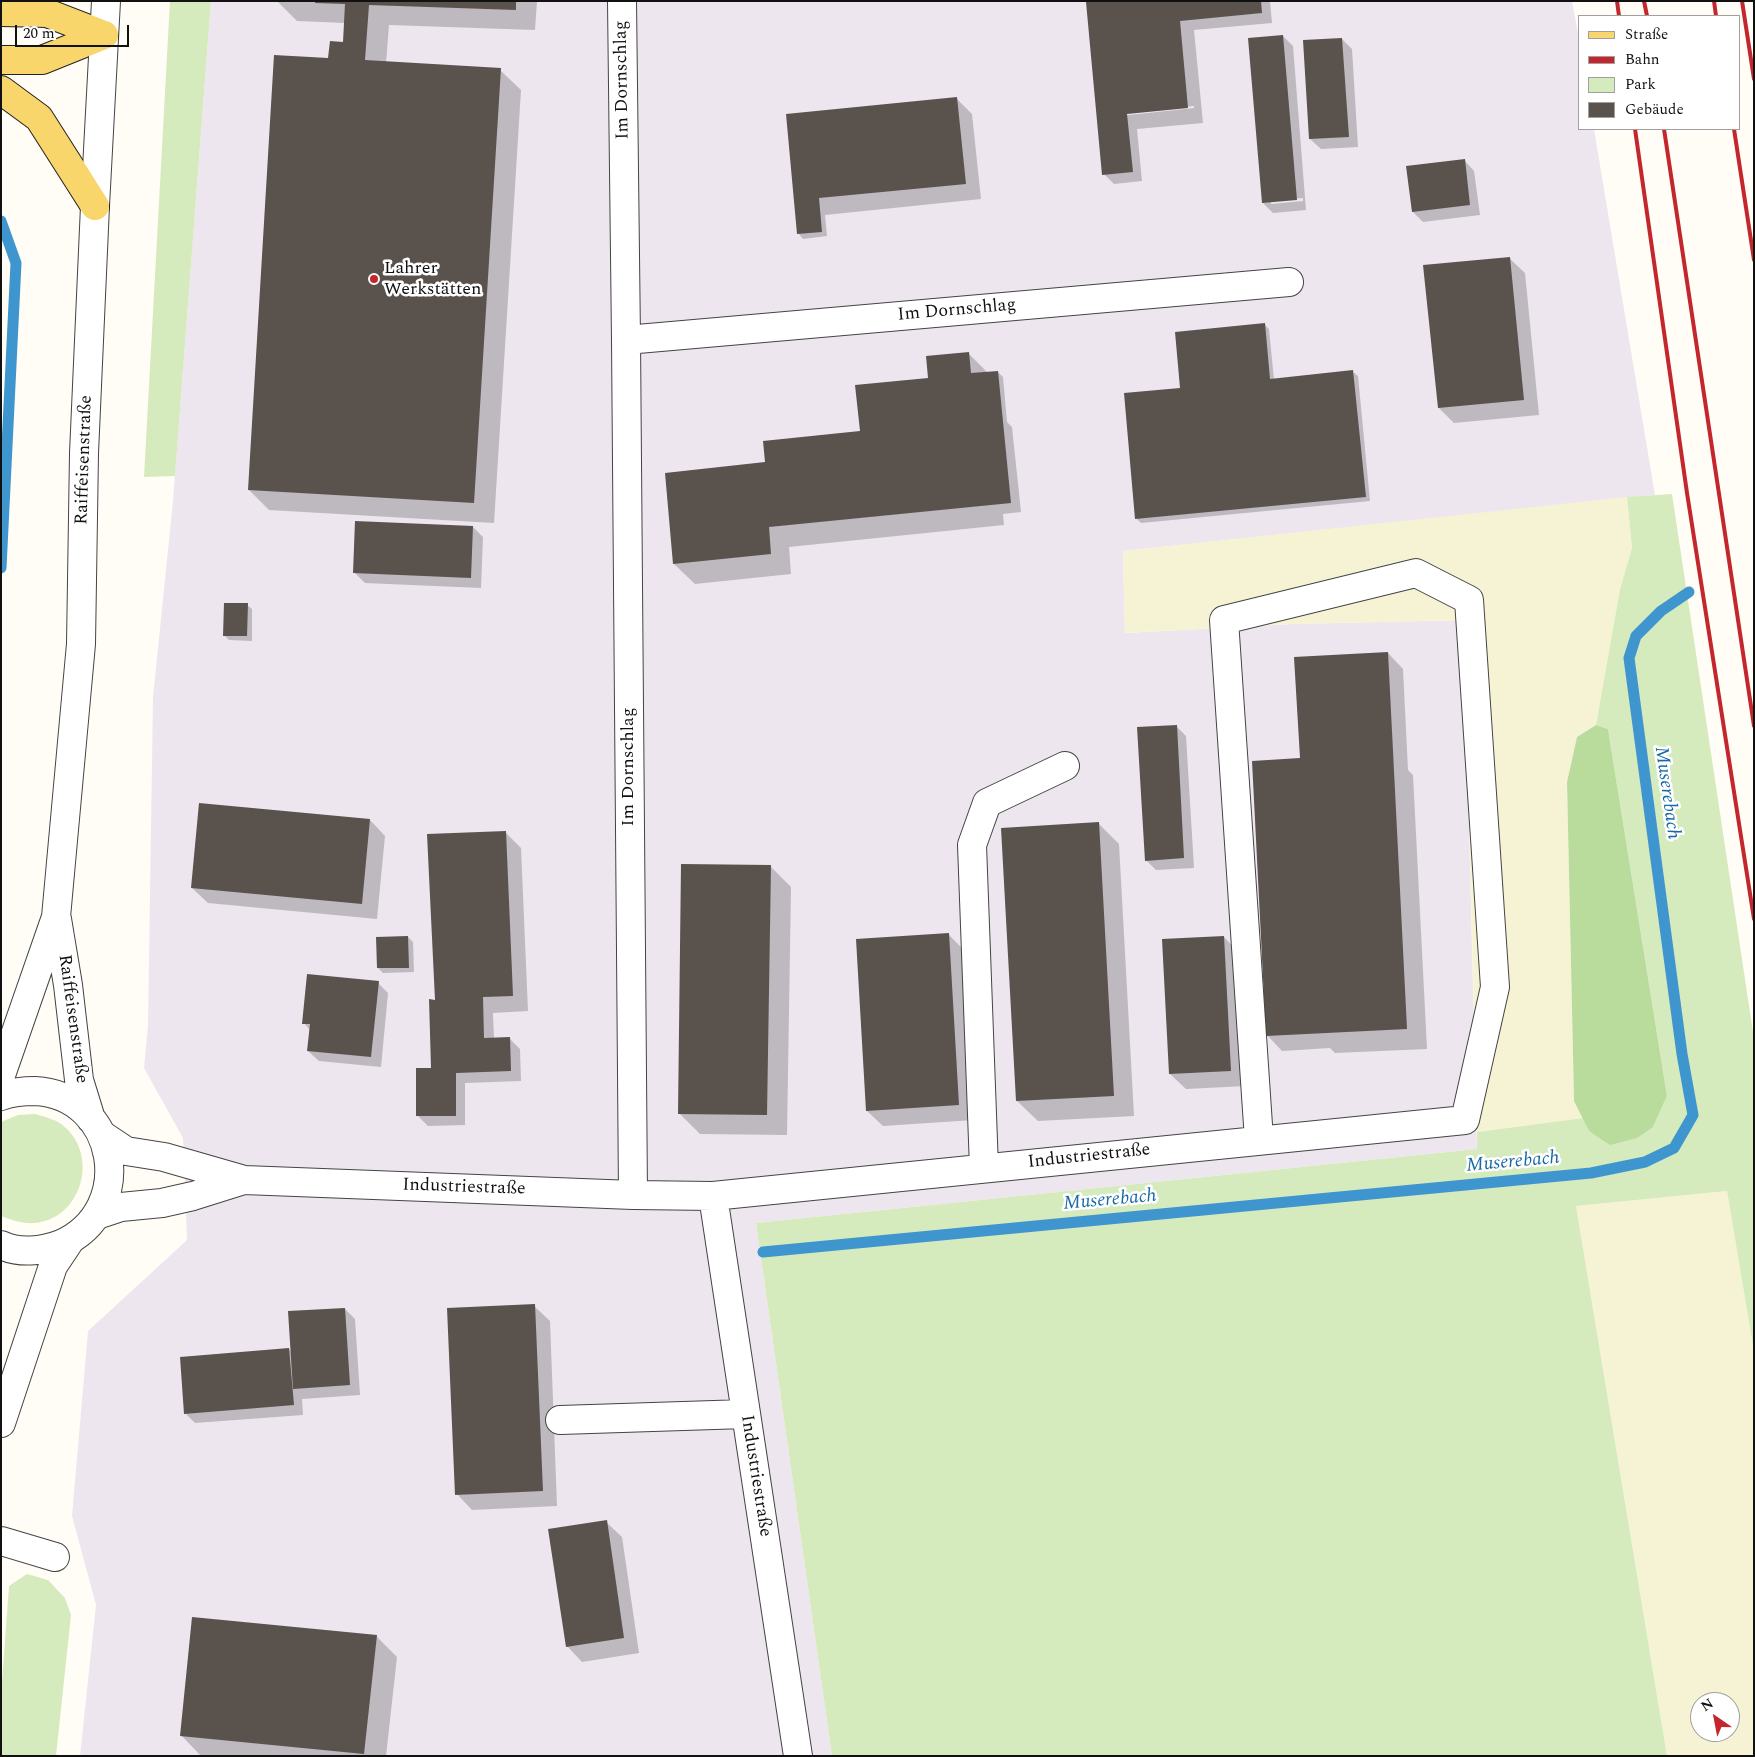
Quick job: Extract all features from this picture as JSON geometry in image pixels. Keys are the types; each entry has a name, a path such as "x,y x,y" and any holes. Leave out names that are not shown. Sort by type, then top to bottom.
{"main road":[{"path":"1,12 47,13 104,35"},
{"path":"1,60 42,60 104,35"},
{"path":"1,90 40,118 95,206"}],"street":[{"name":"Raiffeisenstraße","path":"1,1075 56,917 81,644 84,453 106,1"},
{"name":"Im Dornschlag","path":"622,1 633,1195"},
{"name":"Im Dornschlag","path":"626,340 1289,282"},
{"name":"Industriestraße","path":"1,1096 25,1091 44,1092 61,1097 78,1106 97,1127 126,1151 164,1157 244,1180 633,1195 713,1196 1465,1120 1495,986 1469,600 1416,573 1224,620 1259,1140"},
{"path":"984,1168 972,845 987,803 1065,766"},
{"name":"Raiffeisenstraße","path":"56,917 68,985 80,1080 109,1155 110,1176 106,1196 97,1215"},
{"name":"Industriestraße","path":"97,1215 121,1207 162,1203 193,1196 244,1180"},
{"name":"Industriestraße","path":"713,1196 798,1756"},
{"path":"1,1245 28,1251 50,1248 71,1239 97,1215"},
{"path":"1,1423 53,1266 71,1239"},
{"path":"560,1420 745,1414"},
{"path":"1,1541 55,1557"}],"shaded area":[{"path":"211,1 1572,1 1578,34 1578,130 1594,130 1655,495 1123,551 1125,633 1292,624 1464,620 1477,1149 756,1223 832,1756 80,1756 96,1605 72,1516 88,1331 187,1240 183,1138 144,1068 148,1025 153,697 173,501"},
{"path":"1627,497 1632,548 1620,589 1596,725 1577,737 1567,782 1574,1101 1583,1118 1477,1132 1464,620 1292,624 1125,633 1123,551"},
{"path":"1727,1191 1754,1352 1754,1756 1667,1756 1576,1206"}],"green space":[{"path":"170,1 211,1 175,476 144,477"},
{"path":"1672,494 1754,1039 1754,1352 1727,1191 1576,1206 1667,1756 832,1756 756,1223 1477,1149 1477,1132 1583,1118 1589,1131 1653,1127 1667,1096 1608,729 1596,725 1620,589 1632,548 1627,497"},
{"path":"1596,725 1608,729 1667,1096 1653,1127 1637,1138 1610,1145 1589,1131 1574,1101 1567,782 1577,737"},
{"path":"35,1114 56,1121 66,1128 76,1141 81,1155 83,1171 80,1186 73,1199 63,1211 51,1219 26,1223 1,1216 1,1122 18,1115"},
{"path":"27,1574 48,1580 65,1598 71,1615 56,1756 1,1756 1,1696 9,1586"}],"building":[{"name":"Lahrer Werkstätten","path":"315,1 516,1 516,10 369,5 365,60 501,68 474,503 248,490 274,55 328,58 330,41 343,42 345,4 315,3"},
{"path":"1261,1 1262,13 1180,21 1188,108 1127,114 1133,172 1102,175 1086,2"},
{"path":"1283,35 1297,200 1262,203 1248,38"},
{"path":"1342,38 1349,137 1309,139 1303,40"},
{"path":"957,97 966,184 819,198 822,232 797,234 786,114"},
{"path":"1465,159 1470,205 1412,212 1406,166"},
{"path":"1510,257 1524,400 1438,408 1423,265"},
{"path":"1265,323 1270,379 1353,370 1366,497 1135,519 1124,393 1180,388 1175,332"},
{"path":"969,352 971,373 998,371 1011,503 769,527 771,554 673,564 665,473 765,462 763,441 860,431 855,385 928,378 926,356"},
{"path":"355,521 473,526 471,578 353,573"},
{"path":"224,603 248,603 247,636 223,636"},
{"path":"1388,652 1407,1029 1266,1036 1252,761 1300,758 1294,657"},
{"path":"1177,725 1184,858 1145,861 1137,727"},
{"path":"199,803 370,819 362,904 191,888"},
{"path":"1099,822 1114,1096 1016,1101 1001,828"},
{"path":"506,831 513,996 483,997 484,1038 510,1037 511,1071 456,1073 456,1116 416,1116 416,1068 431,1068 429,999 435,1000 427,834"},
{"path":"681,864 771,865 767,1115 678,1114"},
{"path":"949,933 959,1105 866,1111 856,939"},
{"path":"408,936 409,968 377,968 376,937"},
{"path":"1224,936 1231,1071 1169,1074 1162,939"},
{"path":"307,974 379,981 371,1057 307,1051 310,1024 302,1024"},
{"path":"535,1304 543,1491 455,1495 447,1308"},
{"path":"345,1308 350,1385 293,1389 288,1311"},
{"path":"289,1348 294,1405 184,1414 180,1357"},
{"path":"607,1520 624,1638 566,1647 548,1529"},
{"path":"192,1617 377,1635 364,1754 180,1736"}],"waterway":[{"path":"1,221 16,263 1,568"},
{"name":"Muserebach","path":"763,1252 1591,1173 1645,1162 1674,1148 1693,1115 1682,1054 1629,658 1636,636 1661,611 1689,592"}],"railway":[{"path":"1617,1 1619,15"},
{"path":"1644,1 1647,15"},
{"path":"1714,1 1716,15"},
{"path":"1742,1 1754,79"},
{"path":"1635,130 1687,493 1754,919"},
{"path":"1664,130 1754,726"},
{"path":"1734,130 1754,260"}],"place":[{"name":"Lahrer Werkstätten","path":"374,279"}]}
